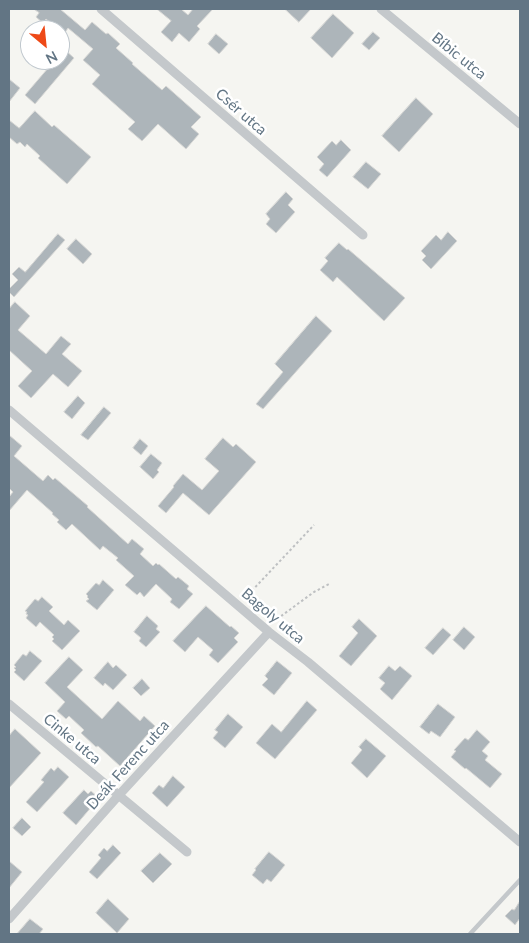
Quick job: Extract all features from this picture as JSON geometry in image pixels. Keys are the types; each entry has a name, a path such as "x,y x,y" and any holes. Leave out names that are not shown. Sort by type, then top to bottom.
{"street":[{"name":"Csér utca","path":"101,9 363,235"},
{"name":"Bíbic utca","path":"381,9 520,124"},
{"name":"Bagoly utca","path":"9,410 520,842"},
{"name":"Deák Ferenc utca","path":"9,918 267,630"},
{"name":"Cinke utca","path":"9,704 187,852"}],"lane":[{"path":"470,934 520,880"}],"path":[{"path":"239,605 314,525"},
{"path":"267,630 314,592 329,584"}],"building":[{"path":"34,9 60,9 85,30 92,22 106,34 108,33 120,44 116,48 132,64 162,90 166,86 201,117 191,127 199,134 186,149 158,124 142,141 128,129 135,122 92,84 100,75 83,60 93,49 70,30 70,20 40,20 36,17 39,13"},
{"path":"157,9 181,9 188,15 193,9 213,9 197,26 200,29 189,42 179,33 172,42 161,32 171,21"},
{"path":"285,9 311,9 299,22"},
{"path":"333,14 354,33 332,58 311,38"},
{"path":"373,32 380,38 369,50 362,44"},
{"path":"216,34 228,44 219,54 208,44"},
{"path":"70,54 74,58 70,63"},
{"path":"46,70 64,70 35,104 25,95"},
{"path":"9,79 20,88 9,102"},
{"path":"416,98 433,114 399,152 382,136"},
{"path":"35,111 52,127 54,125 91,157 67,184 38,158 40,156 27,144 25,147 20,142 17,144 9,137 9,120 19,128"},
{"path":"341,140 351,150 327,177 319,170 324,164 317,157 332,141 336,145"},
{"path":"366,162 381,174 368,189 353,177"},
{"path":"286,192 293,199 288,205 295,212 276,233 266,224 270,219 266,214"},
{"path":"448,232 457,241 431,269 422,260 426,256 421,251 436,235 441,240"},
{"path":"58,234 65,240 14,297 9,292 9,289 18,280 12,274 19,267 25,272"},
{"path":"76,239 92,254 83,264 67,249"},
{"path":"339,243 405,298 384,321 337,277 333,282 320,270 328,261 325,258"},
{"path":"15,302 30,316 18,330 46,354 61,336 71,344 62,354 82,371 68,387 53,374 31,398 18,386 32,371 9,350 9,309"},
{"path":"316,316 332,331 263,409 256,404 283,372 275,364"},
{"path":"78,396 85,403 72,419 64,412"},
{"path":"104,407 111,413 88,440 81,435"},
{"path":"9,435 22,446 14,456 43,481 48,475 53,480 55,478 128,544 132,539 144,549 140,554 153,566 156,563 159,564 176,579 178,577 189,586 187,589 193,594 179,609 170,602 172,599 156,584 144,597 140,592 137,595 125,585 134,576 116,560 118,558 103,546 100,550 72,524 66,530 57,522 59,520 53,513 27,490 9,511 9,497 13,492 9,488"},
{"path":"223,438 233,447 236,444 256,462 209,515 183,493 166,513 158,506 183,474 202,490 219,471 205,459"},
{"path":"140,439 148,446 141,455 133,448"},
{"path":"151,454 162,463 157,470 159,472 153,479 140,467"},
{"path":"103,580 114,590 97,610 86,601 89,599 86,594 96,583 99,585"},
{"path":"42,597 53,607 49,611 64,625 68,620 80,631 62,650 52,641 54,635 40,622 36,627 26,618 28,615 25,611 35,599 38,601"},
{"path":"206,606 239,633 234,638 238,642 218,663 209,655 213,650 198,637 185,652 173,641"},
{"path":"147,616 158,626 156,629 160,632 146,647 139,641 141,638 134,632"},
{"path":"359,619 377,636 351,666 339,656 358,633 352,627"},
{"path":"464,627 475,637 464,650 453,640"},
{"path":"443,628 451,635 433,655 425,648"},
{"path":"30,651 42,661 24,681 14,672 16,667 14,665 23,654 26,656"},
{"path":"69,657 83,670 67,687 102,719 118,701 140,721 144,716 155,726 120,766 81,733 84,730 69,716 66,719 57,711 65,702 45,683"},
{"path":"277,661 292,673 274,695 262,685 268,679 265,676"},
{"path":"108,662 113,668 116,665 127,675 113,690 105,683 103,686 94,678"},
{"path":"389,666 395,671 400,666 412,676 392,700 380,689 385,683 379,678"},
{"path":"142,679 150,688 141,696 133,688"},
{"path":"307,701 317,710 275,759 256,743 272,724 281,732"},
{"path":"438,704 455,717 440,737 431,731 429,734 420,727"},
{"path":"228,714 243,727 225,748 213,738 218,732 215,730"},
{"path":"15,729 41,753 9,788 9,736"},
{"path":"477,730 490,742 482,751 488,756 485,760 502,774 490,788 451,757 456,751 454,750 465,738 468,740"},
{"path":"366,739 386,756 367,778 351,763 362,750 359,747"},
{"path":"58,767 69,777 37,812 26,802 44,782 41,780 51,768 54,771"},
{"path":"173,776 185,787 167,807 152,793 159,785 163,788"},
{"path":"84,790 88,794 91,791 99,798 76,825 63,813"},
{"path":"22,818 31,827 22,836 13,828"},
{"path":"113,845 121,853 97,879 89,872 101,858 98,855 104,848 107,851"},
{"path":"269,852 285,865 271,882 267,879 263,884 252,875"},
{"path":"160,853 172,864 153,883 141,871"},
{"path":"9,861 22,872 9,888"},
{"path":"108,899 129,919 117,933 96,913"},
{"path":"520,901 520,918 515,925 505,916 512,909 514,910"},
{"path":"30,919 43,929 39,934 17,934"}]}
